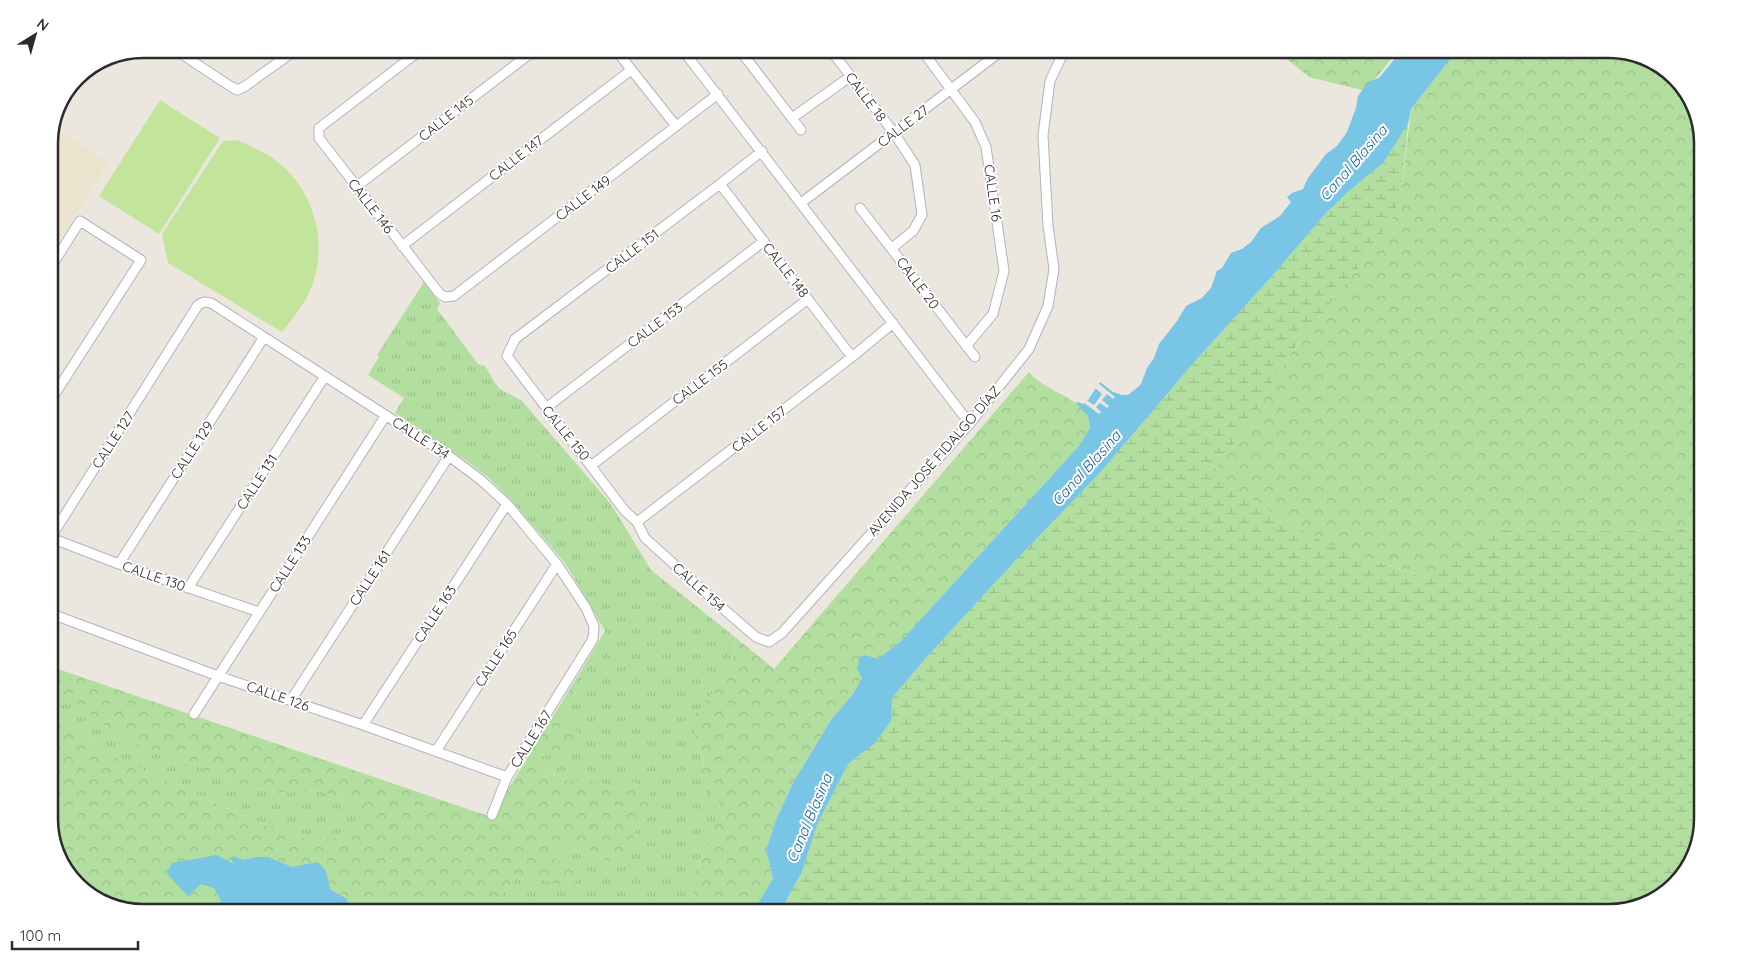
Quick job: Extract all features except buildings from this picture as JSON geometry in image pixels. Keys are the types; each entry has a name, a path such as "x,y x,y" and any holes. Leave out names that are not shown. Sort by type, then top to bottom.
{"street":[{"path":"188,58 237,90 285,58"},
{"name":"CALLE 146","path":"410,58 319,128 319,138 439,293 445,297"},
{"name":"CALLE 145","path":"356,187 524,58"},
{"path":"621,58 676,126"},
{"path":"689,58 970,424"},
{"path":"746,58 801,130"},
{"name":"CALLE 18","path":"837,58 894,133 915,165 922,215 913,231 892,248"},
{"name":"CALLE 16","path":"928,58 975,122 986,147 1004,271 993,314 966,346"},
{"name":"CALLE 27","path":"801,203 992,58"},
{"name":"AVENIDA JOSÉ FIDALGO DÍAZ","path":"769,642 782,632 970,424 1029,349 1048,306 1054,269 1048,226 1043,135 1050,81 1061,58"},
{"name":"CALLE 147","path":"402,246 631,70"},
{"path":"792,118 850,76"},
{"name":"CALLE 149","path":"445,297 454,296 718,94"},
{"name":"CALLE 151","path":"507,356 515,339 762,151"},
{"name":"CALLE 148","path":"720,184 852,357"},
{"name":"CALLE 20","path":"860,208 975,357"},
{"path":"58,256 80,221 141,260 58,389"},
{"name":"CALLE 153","path":"546,408 764,241"},
{"name":"CALLE 155","path":"592,465 808,299"},
{"name":"CALLE 134","path":"178,339 198,305 204,302 211,303 449,456 481,480 507,504 557,564 586,608 594,626 593,639 577,666"},
{"name":"CALLE 157","path":"637,522 852,357 893,323"},
{"name":"CALLE 129","path":"119,564 264,337"},
{"name":"CALLE 127","path":"58,526 178,339"},
{"name":"CALLE 150","path":"507,356 592,465 625,511 637,522"},
{"name":"CALLE 131","path":"188,588 325,376"},
{"name":"CALLE 133","path":"194,714 386,415"},
{"name":"CALLE 161","path":"291,700 449,456"},
{"name":"CALLE 163","path":"364,725 507,504"},
{"name":"CALLE 154","path":"637,522 645,538 756,637 769,642"},
{"name":"CALLE 130","path":"58,542 259,612"},
{"name":"CALLE 165","path":"436,751 557,564"},
{"name":"CALLE 126","path":"58,616 218,676 364,725 507,777"},
{"name":"CALLE 167","path":"492,815 507,777 577,666"}],"shaded area":[{"path":"59,131 109,162 58,241"}],"green space":[{"path":"1285,58 1392,58 1366,91 1309,77"},
{"path":"1451,58 1625,59 1646,66 1665,78 1673,86 1689,115 1693,137 1694,528 1619,531 1489,530 1427,578 1329,545 1271,512 1212,474 1229,453 1288,357 1361,264 1390,223 1401,196 1411,109"},
{"path":"160,100 220,138 159,234 99,196"},
{"path":"1408,124 1401,196 1390,223 1361,264 1288,357 1229,453 1213,474 1271,512 1329,545 1426,578 1489,530 1619,531 1694,528 1694,819 1689,846 1673,875 1665,883 1646,895 1620,903 1609,904 784,904 802,872 817,825 848,764 875,743 890,721 892,698 1015,561 1099,474 1196,360 1326,213 1384,162"},
{"path":"237,140 269,156 286,169 306,197 313,213 317,230 318,264 314,281 307,297 282,332 168,263 162,234 223,141"},
{"path":"424,282 440,303 437,309 478,364 485,366 500,389 522,401 611,504 651,570 736,638 731,669 694,717 694,733 704,766 707,792 720,804 704,858 695,872 691,887 699,904 506,904 502,894 515,879 533,877 565,887 579,874 555,858 561,847 578,845 615,865 634,845 635,832 641,823 655,811 628,781 611,788 595,782 564,780 550,772 538,758 549,754 570,754 572,725 564,718 567,703 581,685 582,677 579,674 605,631 565,563 511,500 488,477 464,459 395,413 404,398 368,375 379,357 377,355"},
{"path":"1029,372 1035,379 1083,409 1088,416 1090,428 1078,447 900,642 878,659 871,657 857,669 862,678 853,694 831,720 793,783 776,820 766,850 773,878 758,904 699,904 691,887 695,872 704,858 720,804 707,792 699,776 704,765 694,733 694,716 731,669 736,638 774,669"},
{"path":"58,669 491,817 579,674 582,677 581,685 567,703 564,718 580,736 570,754 549,754 539,759 550,772 562,779 594,781 610,787 628,781 641,784 650,793 655,811 641,823 635,832 634,845 626,858 615,865 578,845 561,847 555,858 579,874 579,880 565,887 533,877 515,879 502,894 506,904 131,903 105,895 86,883 72,866 62,846 58,824 58,713 82,734 112,756 255,821 308,840 343,837 366,806 322,792 278,793 239,784 191,763 149,750 110,729 58,690"},
{"path":"58,689 110,729 149,750 191,763 239,784 278,793 322,792 366,806 343,837 308,840 255,821 112,756 82,734 58,713"}],"water":[{"name":"Canal Blasina","path":"1396,58 1451,58 1411,109 1408,124 1384,162 1326,213 1196,360 1099,474 1015,561 892,698 891,721 875,743 848,764 817,825 802,872 784,904 758,904 773,878 766,850 776,820 793,783 831,720 853,694 862,678 857,669 860,657 865,655 878,659 900,642 1078,447 1090,428 1088,416 1076,403 1083,404 1088,400 1100,382 1113,392 1122,395 1128,395 1141,384 1159,344 1186,306 1202,298 1211,288 1217,271 1222,268 1231,253 1242,249 1251,242 1261,228 1280,216 1291,202 1287,197 1303,189 1308,178 1326,154 1337,146 1347,132 1356,108 1358,96 1368,82 1379,78"},
{"path":"217,855 234,864 231,858 233,856 243,860 268,857 292,867 318,862 326,871 330,889 347,899 348,904 219,904 221,901 214,888 201,884 188,896 167,874 172,863"}],"pier":[{"path":"1098,383 1115,397 1113,399 1107,394 1102,400 1109,406 1107,408 1100,403 1096,407 1101,412 1099,414 1080,400 1085,399 1094,405 1102,394 1094,387"}]}
